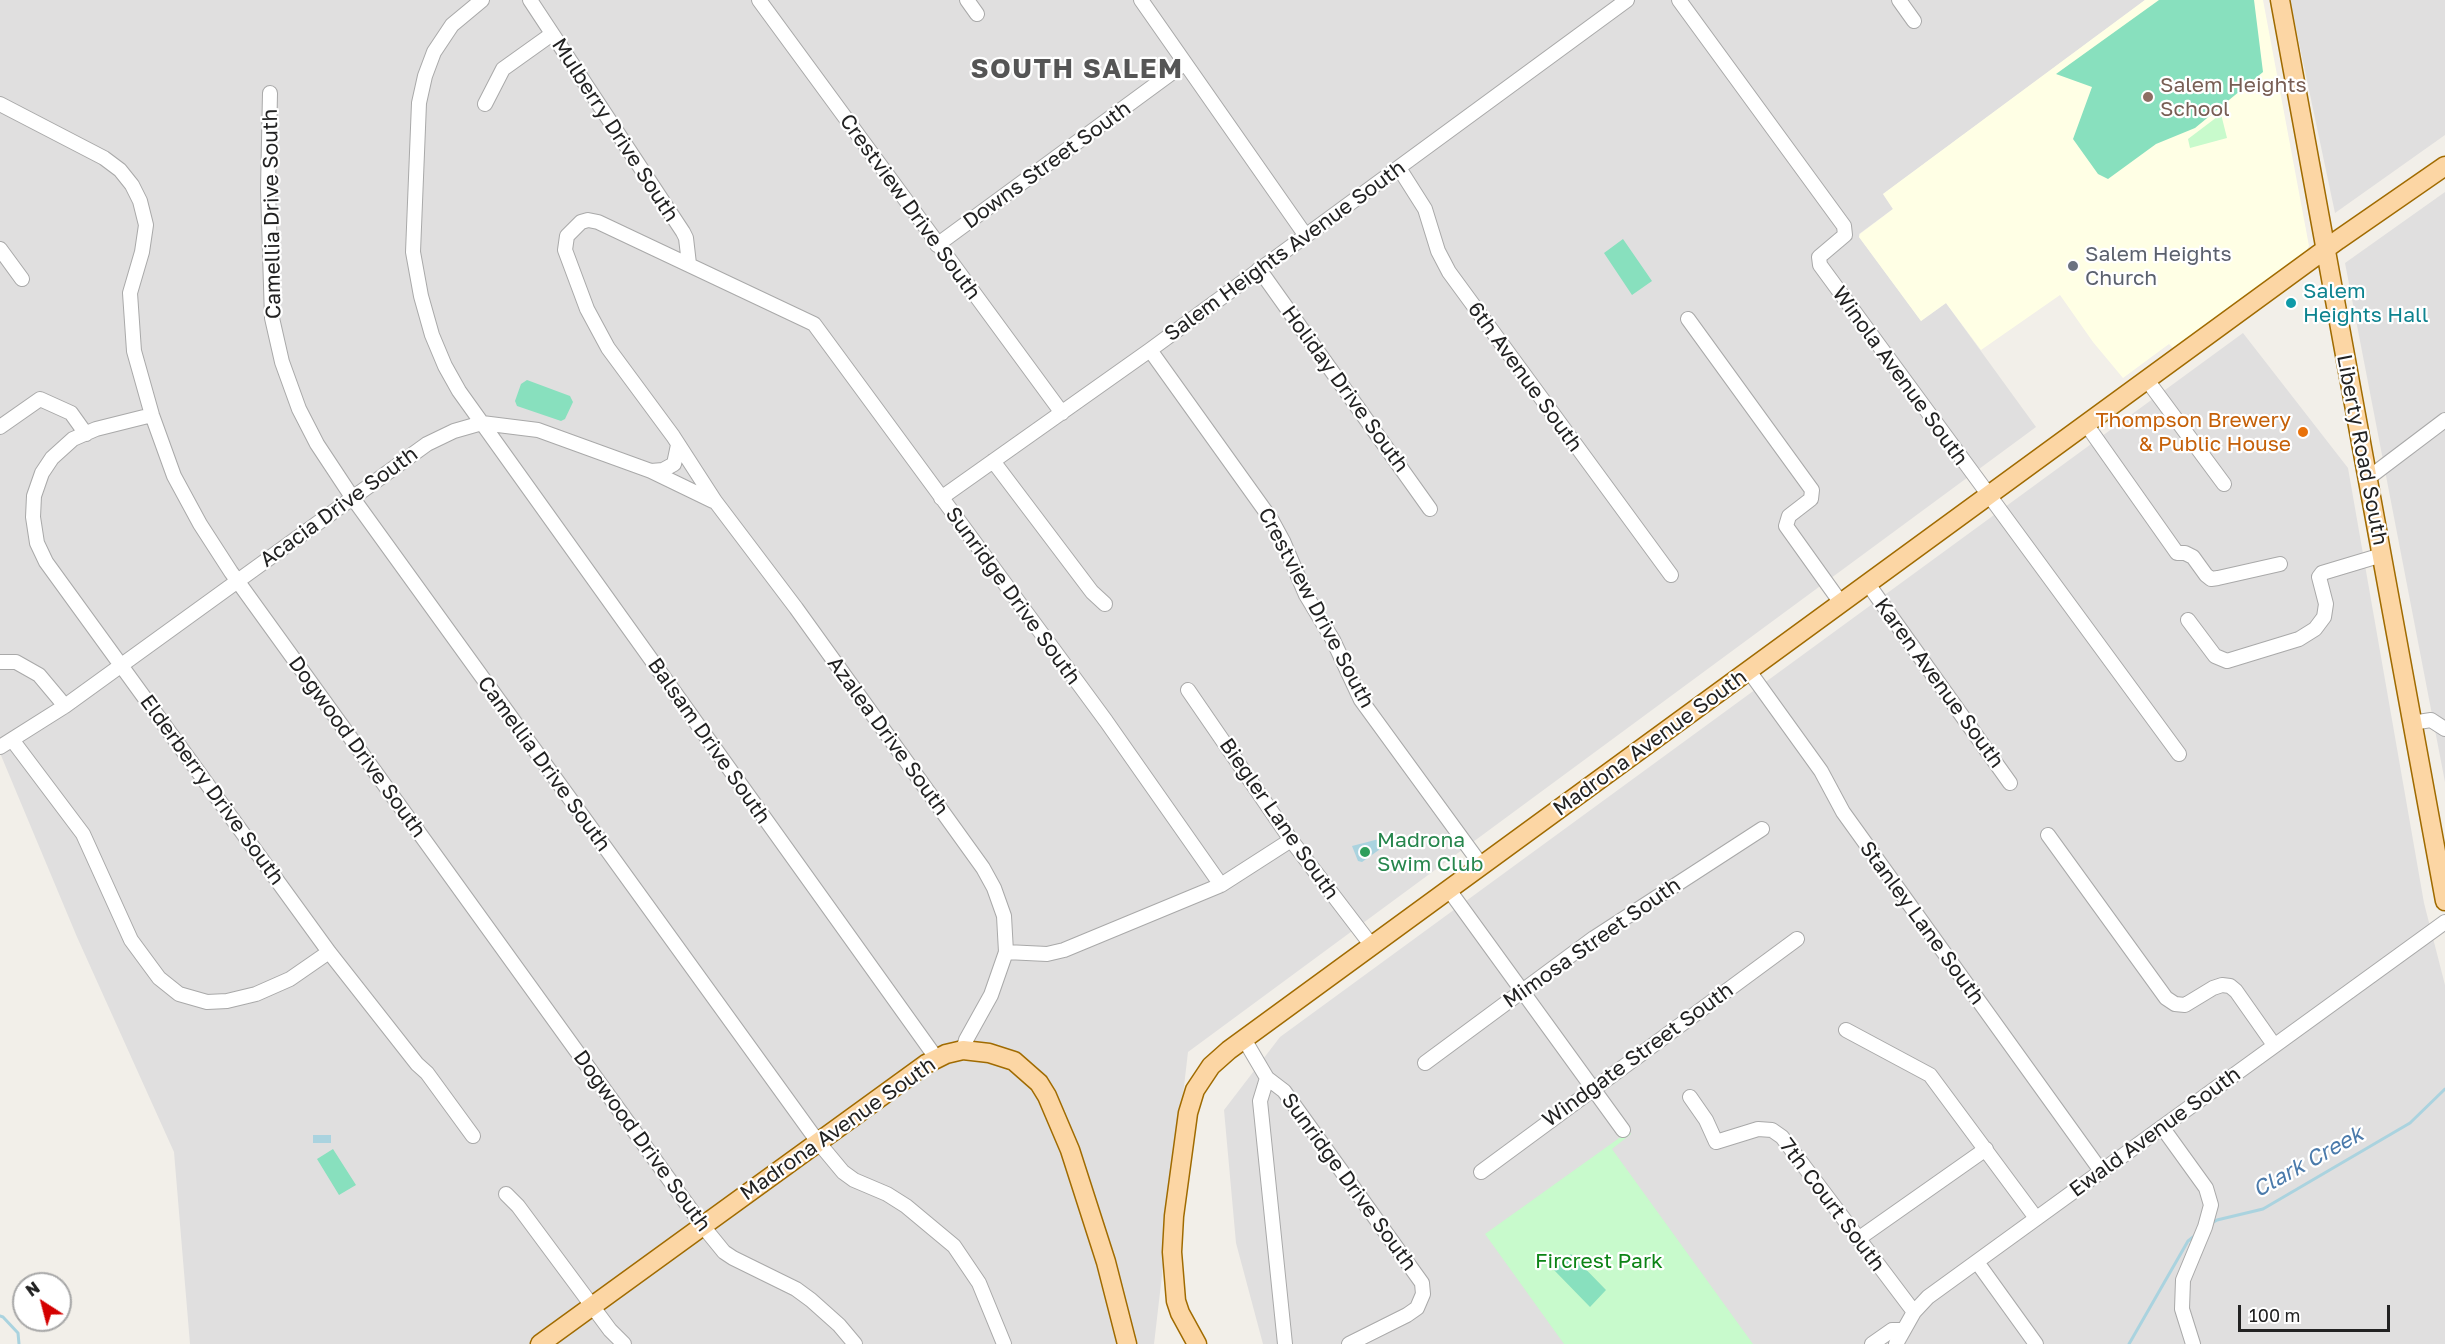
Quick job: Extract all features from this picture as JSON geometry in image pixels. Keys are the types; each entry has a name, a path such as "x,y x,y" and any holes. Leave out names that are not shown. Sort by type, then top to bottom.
{"main road":[{"name":"Liberty Road South","path":"2280,0 2445,901"},
{"name":"Madrona Avenue South","path":"1197,1344 1180,1313 1173,1280 1174,1216 1185,1126 1195,1090 1202,1076 1211,1066 1244,1039 2400,195 2442,174"},
{"name":"Madrona Avenue South","path":"540,1344 818,1142 937,1059 963,1050 989,1053 1014,1061 1039,1083 1047,1096 1070,1150 1106,1262 1127,1344"}],"street":[{"name":"Balsam Drive South","path":"482,0 452,25 434,52 425,76 419,103 413,252 421,296 432,334 459,391 937,1059"},
{"name":"Mulberry Drive South","path":"530,0 683,232 686,238 689,264"},
{"name":"Crestview Drive South","path":"759,0 1062,413"},
{"path":"967,0 977,14"},
{"path":"1141,0 1306,236"},
{"name":"Salem Heights Avenue South","path":"940,498 1150,350 1627,0"},
{"name":"Winola Avenue South","path":"1679,0 1844,226 1845,235 1819,257 1820,265 2179,754"},
{"path":"1899,0 1914,21"},
{"path":"485,104 503,69 552,34"},
{"name":"Downs Street South","path":"937,245 1185,63"},
{"name":"Camellia Drive South","path":"270,93 268,189 272,318 282,362 299,409 317,444 352,497 818,1142 843,1172 854,1180 887,1194 906,1206 954,1246 979,1283 1004,1344"},
{"name":"Dogwood Drive South","path":"0,104 104,158 120,170 132,185 140,201 146,225 145,239 130,293 134,351 152,415 174,476 200,524 237,580 702,1226 724,1252 796,1289 811,1300 839,1324 855,1344"},
{"name":"6th Avenue South","path":"1399,168 1425,209 1438,251 1449,272 1671,575"},
{"name":"Sunridge Drive South","path":"581,222 588,220 598,222 799,315 820,330 940,498 1106,721 1221,885"},
{"name":"Azalea Drive South","path":"581,222 567,236 565,250 587,309 608,348 715,501 796,608 983,868 1001,903 1006,952 998,981 966,1040 963,1050"},
{"path":"0,249 22,279"},
{"name":"Holiday Drive South","path":"1259,269 1430,509"},
{"path":"1688,319 1812,490 1811,499 1789,516 1786,526 1841,603"},
{"name":"Crestview Drive South","path":"1150,350 1271,519 1283,541 1302,588 1333,640 1361,700 1482,866"},
{"path":"2147,380 2224,484"},
{"path":"0,427 40,399 70,413 86,434"},
{"name":"Elderberry Drive South","path":"152,415 86,434 61,450 42,473 34,496 34,531 37,543 46,562 329,952 417,1064 427,1073 472,1136"},
{"path":"2367,479 2445,420"},
{"name":"Acacia Drive South","path":"0,747 13,741 65,706 427,444 454,431 482,423 538,430 651,471 715,501"},
{"path":"2086,424 2177,553 2185,553 2193,557 2211,579 2280,564"},
{"path":"651,471 663,470 675,464 678,445"},
{"path":"993,462 1092,592 1105,604"},
{"path":"2188,620 2215,656 2227,661 2299,639 2315,629 2324,617 2326,604 2319,577 2322,573 2382,555"},
{"name":"Karen Avenue South","path":"1868,584 2010,783"},
{"path":"0,662 16,662 39,675 65,706"},
{"name":"Stanley Lane South","path":"1749,671 1821,771 1843,812 2101,1171"},
{"name":"Biegler Lane South","path":"1188,690 1291,840 1372,946"},
{"path":"2412,723 2431,720 2445,729"},
{"path":"13,741 83,834 131,940 159,978 179,994 207,1002 227,1001 256,994 290,978 329,952"},
{"name":"Mimosa Street South","path":"1425,1063 1593,938 1762,829"},
{"path":"2048,835 2166,998 2175,1004 2185,1005 2213,988 2222,985 2229,986 2236,991 2274,1045"},
{"path":"1006,952 1047,954 1064,950 1221,885 1291,840"},
{"path":"1449,890 1623,1130"},
{"name":"Ewald Avenue South","path":"1902,1330 1928,1297 2445,922"},
{"name":"Windgate Street South","path":"1481,1172 1797,939"},
{"path":"1846,1030 1930,1074 2036,1218"},
{"name":"Sunridge Drive South","path":"1244,1039 1267,1078 1284,1091 1422,1283 1422,1301 1407,1315 1349,1344"},
{"path":"1267,1078 1260,1101 1285,1344"},
{"name":"7th Court South","path":"1690,1097 1706,1119 1716,1142 1758,1129 1772,1130 1782,1137 1914,1312"},
{"path":"2163,1127 2206,1188 2211,1205 2205,1227 2183,1280 2182,1309 2193,1344"},
{"path":"1858,1239 1986,1149"},
{"path":"506,1194 518,1206 592,1306 624,1344"},
{"path":"1977,1262 2036,1344"},
{"path":"1872,1344 1892,1329 1902,1330 1896,1344"}],"shaded area":[{"path":"0,0 2145,0 1883,194 1893,209 1859,234 1921,321 1946,303 2036,427 1188,1052 1154,1344 190,1344 174,1152 77,937 0,753"},
{"name":"Salem Heights School","path":"2145,0 2263,0 2309,246 2306,251 2173,348 2169,344 2123,378 2093,342 2060,295 1981,350 1946,303 1921,321 1859,237 1893,209 1883,194"},
{"path":"2290,0 2445,0 2445,135 2335,213"},
{"path":"2445,192 2445,782 2345,263"},
{"path":"2243,333 2348,468 2424,903 2445,985 2445,1344 1263,1344 1236,1243 1224,1110 1280,1037"}],"green space":[{"path":"2159,0 2254,0 2263,72 2195,128 2156,144 2108,179 2098,174 2073,139 2092,87 2056,74"},
{"path":"2221,114 2227,138 2190,148 2188,139"},
{"path":"1623,239 1652,281 1632,295 1604,253"},
{"path":"527,380 570,396 573,402 565,419 561,421 517,406 515,401 521,384"},
{"name":"Fircrest Park","path":"1629,1131 1631,1134 1612,1149 1753,1344 1564,1344 1485,1234"},
{"path":"333,1149 356,1185 339,1195 317,1159"},
{"path":"1571,1254 1606,1290 1590,1307 1554,1270"}],"water":[{"name":"Madrona Swim Club","path":"1379,839 1383,847 1362,862 1358,861 1352,846"},
{"path":"313,1135 331,1135 331,1143 313,1143"}],"waterway":[{"name":"Clark Creek","path":"2212,1223 2263,1209 2410,1123 2445,1089"},
{"name":"Clark Creek","path":"2129,1344 2188,1241 2197,1234"},
{"path":"0,1316 18,1333 19,1344"}],"place":[{"name":"Salem Heights School","path":"2148,97"},
{"name":"Salem Heights Church","path":"2073,266"},
{"name":"Salem Heights Hall","path":"2291,303"},
{"name":"Thompson Brewery & Public House","path":"2303,432"},
{"name":"Madrona Swim Club","path":"1365,852"}],"district":[{"name":"SOUTH SALEM","path":"1077,69"}]}
